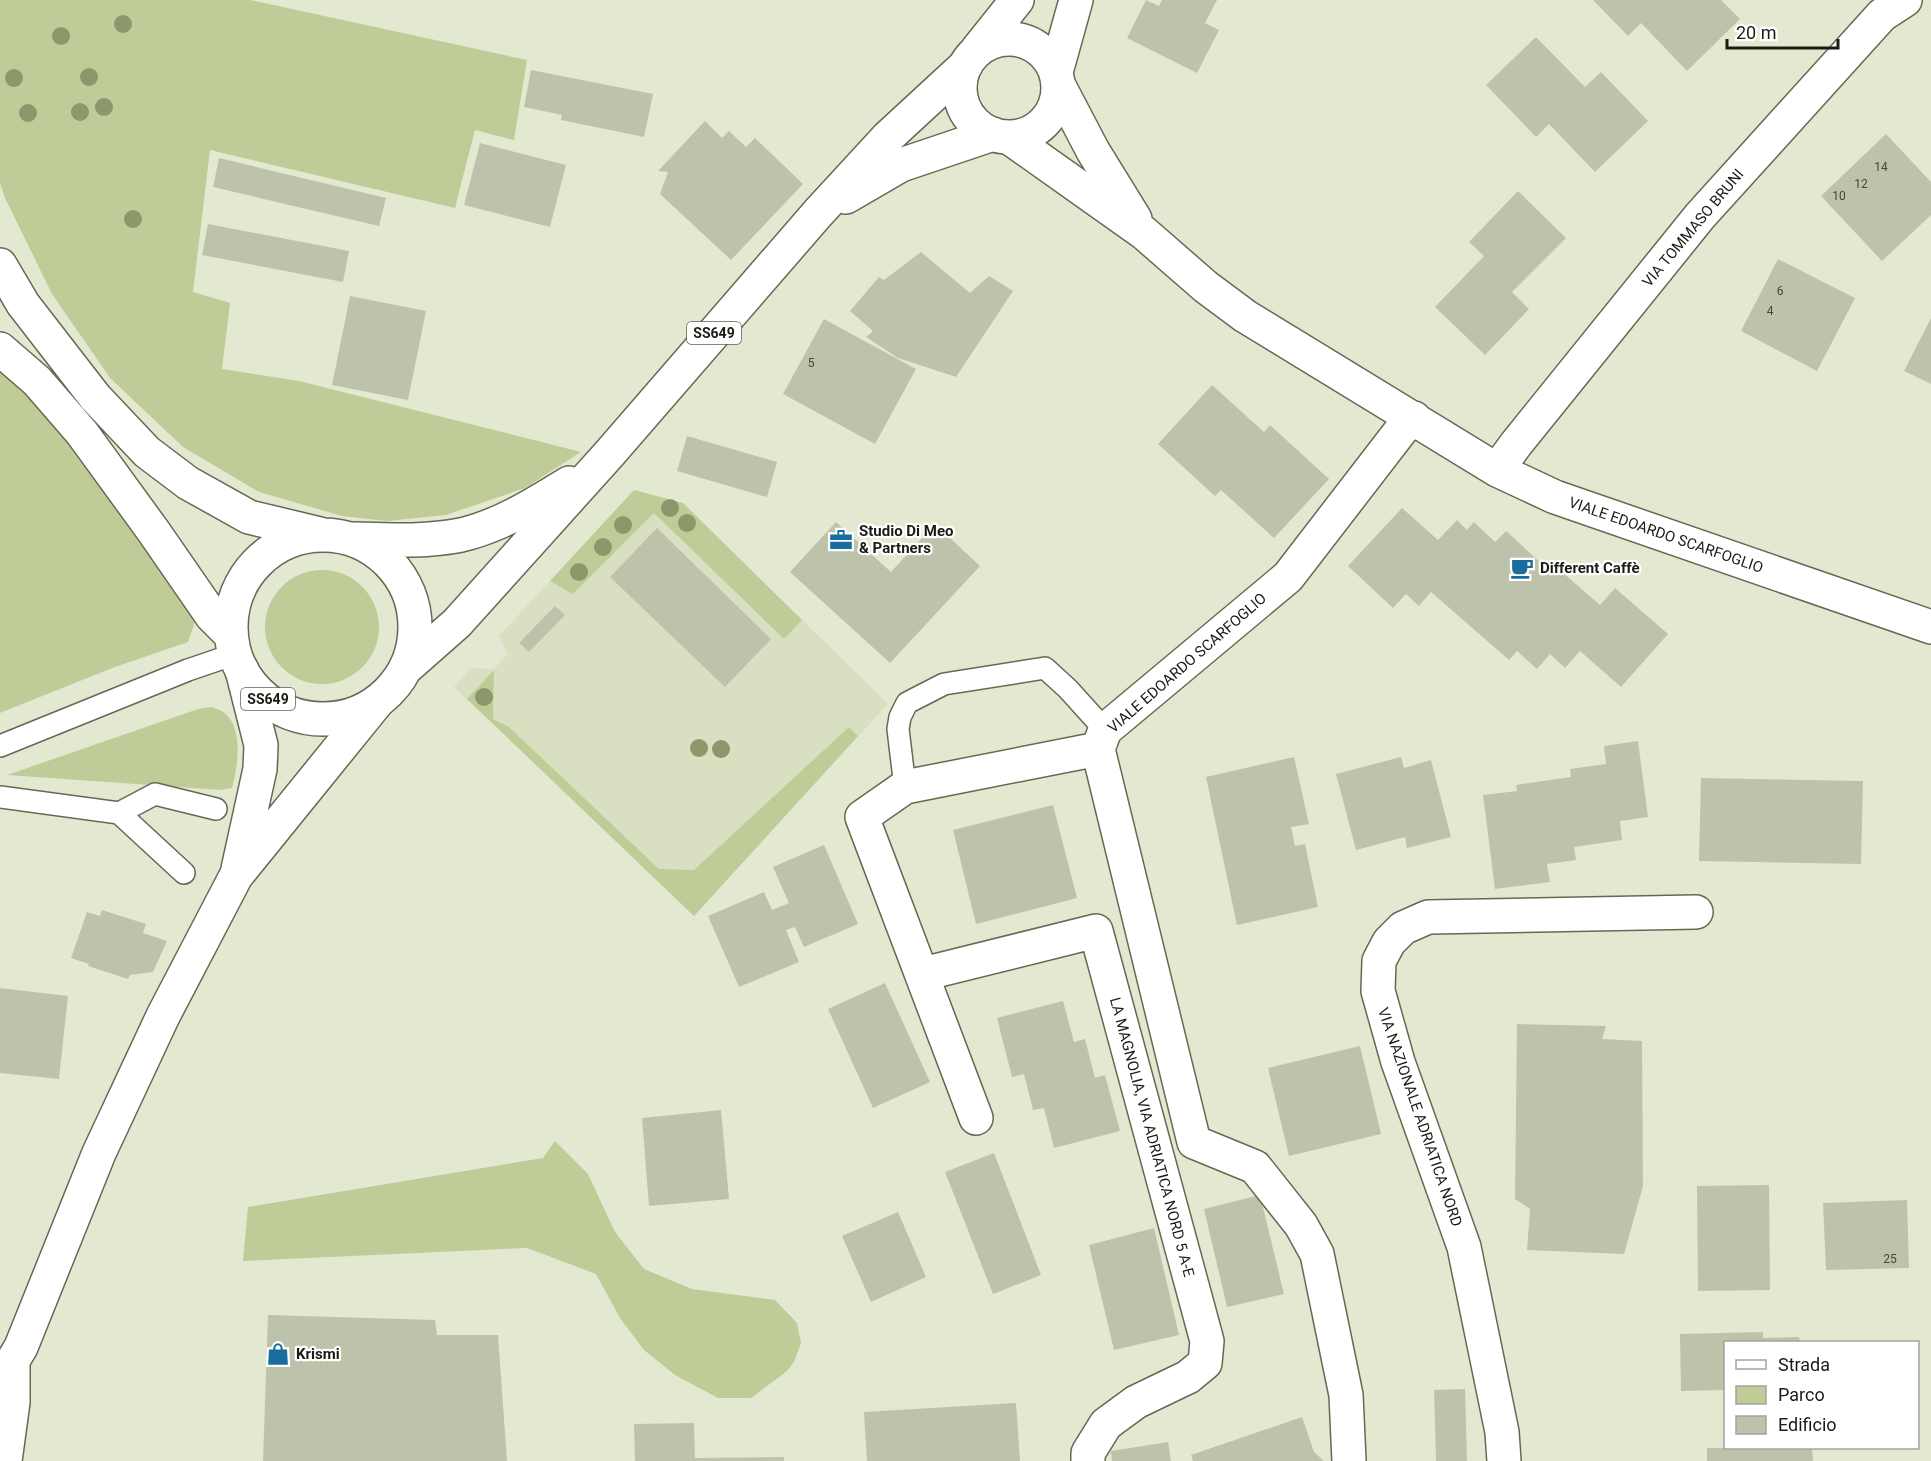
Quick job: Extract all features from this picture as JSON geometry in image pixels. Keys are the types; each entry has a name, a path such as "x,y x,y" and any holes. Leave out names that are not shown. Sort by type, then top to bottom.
{"street":[{"name":"SS649","path":"1001,136 978,126 967,114 961,98 961,81 971,58 1017,0"},
{"name":"SS649","path":"818,213 901,165 1001,136 1025,135 1040,128 1050,116 1057,102 1058,79 1076,0"},
{"name":"VIA TOMMASO BRUNI","path":"1497,470 1700,216 1882,15 1905,0"},
{"name":"SS649","path":"5,1461 13,1402 7,1371 21,1347 99,1153 163,1016 236,876 377,702 393,687 406,668 457,623 599,465 818,213 888,137 990,42 1006,39 1022,40 1036,46 1049,57 1058,79"},
{"name":"VIALE EDOARDO SCARFOGLIO","path":"1058,79 1093,151 1144,233"},
{"name":"VIALE EDOARDO SCARFOGLIO","path":"1001,136 1144,233 1206,287 1245,316 1497,470 1555,497 1929,621"},
{"path":"0,264 23,304 95,397 147,452 188,483 249,517 337,537"},
{"path":"0,349 37,381 82,433 154,532 236,653"},
{"name":"VIALE EDOARDO SCARFOGLIO","path":"976,1118 862,817 905,787 1102,739 1287,577 1413,418"},
{"name":"SS649","path":"236,876 261,757 261,745 236,653 234,605 246,577 266,555 292,540 337,537 402,540 461,535 505,520 599,465"},
{"name":"SS649","path":"337,537 380,554 401,577 414,606 415,638 406,668"},
{"name":"SS649","path":"236,653 260,694 287,712 317,719 348,716 377,702"},
{"path":"1102,739 1194,1142 1255,1167 1301,1225 1317,1254 1346,1395 1348,1461"},
{"name":"VIA NAZIONALE ADRIATICA NORD","path":"1504,1461 1502,1432 1464,1246 1398,1062 1378,991 1379,961 1389,942 1403,928 1428,917 1696,912"},
{"name":"LA MAGNOLIA, VIA ADRIATICA NORD 5 A-E","path":"922,974 1096,931 1206,1341 1204,1363 1188,1377 1136,1402 1106,1424 1088,1453 1088,1461"}],"lane":[{"path":"0,746 236,653"},
{"path":"905,787 898,729 900,717 907,704 944,684 1045,668 1068,689 1102,739"},
{"path":"119,813 155,794 216,809"},
{"path":"0,797 119,813 184,873"}],"shaded area":[{"path":"634,490 683,503 888,704 694,916 454,687 471,668 494,669 508,654 499,636"}],"green space":[{"path":"0,0 250,0 527,60 514,140 475,130 455,208 210,150 193,292 230,303 222,369 299,381 581,452 525,488 446,515 387,521 342,516 259,492 183,447 110,378 52,294 5,198 0,183"},
{"path":"0,365 94,467 197,616 188,642 115,667 0,713"},
{"path":"634,490 683,503 802,620 784,639 654,513 573,594 550,581"},
{"path":"322,570 344,574 362,587 375,605 379,627 375,649 362,667 344,680 322,684 300,680 282,667 269,649 265,627 269,605 282,587 300,574"},
{"path":"494,670 493,719 509,727 659,869 694,870 849,727 858,736 694,916 467,699"},
{"path":"211,707 222,711 230,719 235,729 238,753 232,788 221,790 7,775 198,709"},
{"path":"555,1141 588,1174 615,1232 644,1269 692,1289 775,1300 797,1323 801,1343 794,1362 787,1371 751,1398 718,1398 675,1375 644,1350 620,1318 596,1274 527,1248 243,1261 248,1207 543,1158"}],"building":[{"path":"1146,0 1159,6 1162,0 1217,0 1205,23 1219,30 1197,73 1127,38"},
{"path":"1593,0 1721,0 1740,19 1687,71 1641,23 1628,36"},
{"path":"1536,37 1585,87 1601,72 1648,121 1595,172 1549,124 1536,137 1486,85"},
{"path":"531,70 653,94 644,137 561,120 562,115 524,107"},
{"path":"705,121 722,138 729,131 746,147 755,138 803,184 731,260 660,194 668,172 658,171"},
{"path":"1886,134 1931,182 1931,215 1882,261 1821,196"},
{"path":"480,143 566,165 550,227 464,205"},
{"path":"219,158 386,198 379,226 213,187"},
{"path":"1518,191 1566,238 1512,292 1529,309 1485,355 1435,307 1484,256 1469,242"},
{"path":"208,224 349,251 343,282 202,255"},
{"path":"921,252 970,293 989,276 1013,291 956,377 898,358 866,337 873,331 850,311 879,277 884,280"},
{"path":"1778,259 1855,298 1817,371 1741,331"},
{"path":"350,296 426,311 408,400 332,385"},
{"path":"1931,318 1931,384 1904,371"},
{"path":"824,319 916,369 875,444 783,394"},
{"path":"1212,385 1264,432 1270,425 1329,479 1274,538 1221,490 1215,496 1158,444"},
{"path":"687,436 777,462 767,497 677,471"},
{"path":"1402,508 1438,540 1457,520 1467,530 1474,522 1495,542 1506,531 1553,574 1555,566 1600,605 1615,588 1668,634 1621,687 1580,651 1565,668 1550,654 1537,669 1517,651 1509,660 1431,592 1419,606 1406,594 1393,608 1348,566"},
{"path":"836,522 891,572 935,524 980,566 890,663 790,572"},
{"path":"657,528 771,639 725,687 610,577"},
{"path":"555,606 565,615 529,652 519,643"},
{"path":"1638,741 1648,817 1620,821 1622,840 1574,847 1576,860 1547,864 1550,882 1495,889 1483,795 1517,791 1516,785 1571,777 1570,769 1606,764 1604,746"},
{"path":"1294,757 1309,824 1291,827 1295,846 1305,844 1318,907 1237,925 1206,777"},
{"path":"1401,757 1404,768 1431,760 1451,837 1407,848 1405,837 1356,850 1336,774"},
{"path":"1701,778 1863,781 1861,864 1699,861"},
{"path":"1053,805 1077,898 976,924 953,830"},
{"path":"824,845 858,924 804,947 795,927 786,930 799,962 739,987 708,916 764,892 772,910 789,903 773,867"},
{"path":"102,910 146,924 143,933 167,941 153,972 130,975 128,979 71,958 87,912 100,916"},
{"path":"885,983 930,1082 873,1108 828,1009"},
{"path":"0,988 68,996 59,1079 0,1073"},
{"path":"1063,1001 1074,1042 1085,1039 1095,1078 1105,1075 1120,1131 1054,1148 1044,1108 1033,1110 1024,1074 1012,1077 997,1018"},
{"path":"1517,1024 1606,1026 1602,1039 1642,1041 1643,1186 1624,1254 1527,1250 1530,1209 1515,1199"},
{"path":"1360,1046 1381,1134 1289,1156 1268,1068"},
{"path":"721,1110 729,1199 649,1206 642,1118"},
{"path":"994,1153 1041,1275 993,1294 945,1172"},
{"path":"1769,1185 1770,1290 1698,1291 1697,1186"},
{"path":"1260,1195 1284,1294 1227,1307 1204,1209"},
{"path":"1907,1200 1909,1268 1826,1270 1823,1203"},
{"path":"898,1212 926,1277 871,1302 842,1236"},
{"path":"1154,1228 1179,1335 1114,1350 1089,1245"},
{"path":"268,1315 435,1320 437,1335 498,1335 507,1461 263,1461"},
{"path":"1763,1332 1763,1338 1799,1337 1800,1341 1724,1341 1724,1390 1681,1391 1680,1334"},
{"path":"1465,1389 1467,1461 1436,1461 1434,1390"},
{"path":"1016,1403 1020,1461 867,1461 864,1412"},
{"path":"1302,1417 1314,1452 1324,1461 1193,1461 1191,1455"},
{"path":"694,1423 695,1458 784,1457 784,1461 635,1461 634,1424"},
{"path":"1168,1442 1171,1461 1112,1461 1111,1451"},
{"path":"1707,1448 1724,1448 1812,1449 1813,1461 1707,1461"}],"place":[{"name":"Studio Di Meo & Partners","path":"841,540"},
{"name":"Different Caffè","path":"1522,568"},
{"name":"Krismi","path":"278,1354"}]}
